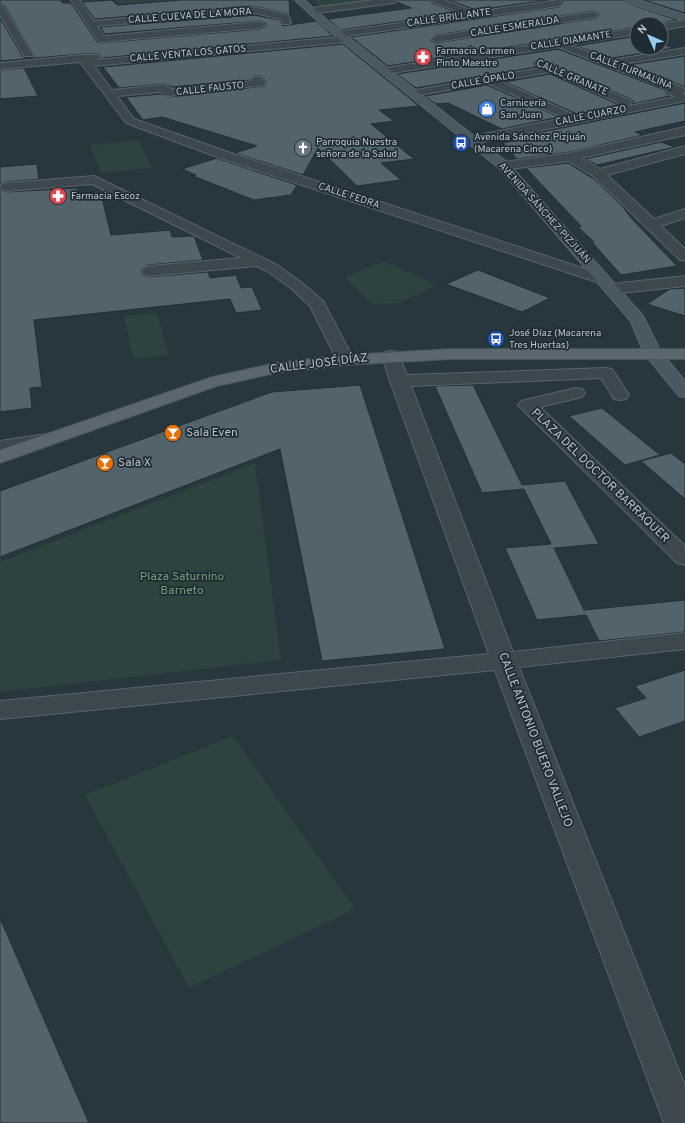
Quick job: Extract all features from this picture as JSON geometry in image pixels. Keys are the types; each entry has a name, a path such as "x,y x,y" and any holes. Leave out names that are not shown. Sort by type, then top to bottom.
{"main road":[{"name":"CALLE JOSÉ DÍAZ","path":"0,456 212,382 276,368 390,356 452,354 685,354"}],"street":[{"path":"75,0 113,58"},
{"path":"436,0 474,15"},
{"path":"630,0 685,18"},
{"path":"655,0 685,10"},
{"path":"311,11 378,1 394,4"},
{"name":"AVENIDA SÁNCHEZ PIZJUÁN","path":"297,2 343,36 504,166 637,319 653,353 685,392"},
{"path":"507,3 522,8"},
{"name":"CALLE CUEVA DE LA MORA","path":"193,10 268,4"},
{"name":"CALLE BRILLANTE","path":"343,36 428,21 562,4"},
{"name":"CALLE ESMERALDA","path":"429,36 598,17 562,4"},
{"path":"0,8 28,54"},
{"name":"CALLE CUEVA DE LA MORA","path":"90,24 254,10 285,17 292,24 101,39"},
{"path":"408,13 428,21"},
{"path":"311,24 325,23"},
{"path":"669,26 685,23"},
{"path":"402,25 476,57"},
{"path":"620,25 629,28"},
{"name":"CALLE DIAMANTE","path":"386,71 629,32"},
{"name":"CALLE VENTA LOS GATOS","path":"0,66 84,61 290,44 343,36"},
{"name":"CALLE TURMALINA","path":"559,43 680,90 671,91 685,97"},
{"name":"CALLE GRANATE","path":"508,51 626,102 620,110"},
{"path":"612,64 685,51"},
{"name":"CALLE FEDRA","path":"84,61 130,121 607,284"},
{"name":"CALLE ÓPALO","path":"414,93 552,69"},
{"path":"155,78 164,88"},
{"name":"CALLE FAUSTO","path":"108,94 164,88 168,93 262,83 257,79"},
{"path":"488,80 575,119"},
{"name":"CALLE CUARZO","path":"473,140 685,97"},
{"path":"504,166 570,157 685,131"},
{"path":"598,173 685,150"},
{"path":"570,157 598,173 682,250"},
{"path":"7,187 94,180 258,261 278,272 317,304 345,360"},
{"path":"652,224 685,213"},
{"path":"149,271 258,261"},
{"path":"607,284 685,281"},
{"name":"CALLE ANTONIO BUERO VALLEJO","path":"390,356 504,661 682,1123"},
{"path":"399,381 606,373 620,395"},
{"name":"PLAZA DEL DOCTOR BARRAQUER","path":"576,393 527,404 682,551"},
{"path":"0,447 51,439"},
{"path":"0,710 504,661 685,641"}],"green space":[{"path":"80,0 96,0 100,7 119,5 115,0 175,0 178,3 149,5 147,2 126,4 129,9 205,10 207,13 94,21"},
{"path":"312,0 362,0 367,2 321,7"},
{"path":"629,40 629,56 669,56 669,54 681,58 613,70 565,51"},
{"path":"139,140 152,168 101,173 90,145"},
{"path":"384,261 437,285 400,303 372,304 345,277"},
{"path":"157,313 169,355 133,359 124,316"},
{"name":"Plaza Saturnino Barneto","path":"255,463 281,660 0,692 0,562"},
{"path":"233,736 355,909 189,988 85,795"}],"building":[{"path":"0,0 60,0 63,3 71,3 97,42 101,43 260,29 266,26 266,24 260,21 105,34 100,27 254,15 280,20 283,26 316,21 333,36 102,58 100,54 82,54 0,61 0,18 23,57 32,58 34,55 5,7 0,4"},
{"path":"112,0 117,5 182,0 289,0 290,15 254,6 95,19 82,2"},
{"path":"399,0 431,0 432,3 458,13 341,30 328,19 411,8 397,2"},
{"path":"448,0 549,0 476,10"},
{"path":"562,0 625,0 627,3 665,16 629,16 629,28 388,66 351,37 559,7 564,3","holes":["594,11 600,14 597,18 436,43 430,40 436,35"]},
{"path":"644,0 685,0 685,13"},
{"path":"669,17 677,20 669,22"},
{"path":"629,37 629,55 612,58 576,46"},
{"path":"343,44 419,106 379,110 394,121 371,124 414,159 381,163 401,180 357,186 318,148 303,175 235,153 257,146 162,117 143,120 126,97 161,94 169,97 265,86 267,82 261,76 253,76 251,80 172,87 164,84 119,88 103,67"},
{"path":"558,49 665,90 666,94 670,96 633,104 634,102 631,99 540,60 533,63 536,67 416,88 397,74"},
{"path":"685,56 685,87 629,65"},
{"path":"24,68 38,96 0,99 0,70"},
{"path":"550,74 617,104 614,107 577,114 505,82"},
{"path":"487,85 559,117 502,129 448,103 436,104 425,96"},
{"path":"685,103 685,121 635,132 643,135 570,152 517,159 503,143 522,139 517,137"},
{"path":"661,142 675,147 597,165 585,159"},
{"path":"217,158 297,185 291,195 254,200 193,176 196,175 182,169"},
{"path":"568,163 594,179 622,206 632,219 677,266 621,275 592,242 594,242 578,227 581,226 526,168"},
{"path":"37,164 39,179 0,184 0,167"},
{"path":"77,188 79,196 101,194 111,235 170,230 172,237 194,236 203,260 148,265 140,270 143,275 149,277 208,272 210,278 236,275 241,288 252,287 262,310 236,313 230,299 34,320 42,387 30,388 32,408 0,412 0,190 7,192"},
{"path":"478,270 550,298 522,312 446,284"},
{"path":"685,288 685,316 647,304 670,289"},
{"path":"360,385 445,649 322,661 280,449 0,557 0,491 272,392"},
{"path":"473,385 522,485 565,481 599,544 554,548 584,610 685,600 685,632 599,641 586,615 537,620 505,548 551,544 524,489 482,493 435,386"},
{"path":"602,408 660,455 625,465 569,416"},
{"path":"671,453 685,464 685,499 641,461"},
{"path":"685,670 685,721 639,737 615,708 646,698 635,686"},
{"path":"0,918 89,1123 0,1123"}],"place":[{"name":"Farmacia Carmen Pinto Maestre","path":"423,57"},
{"name":"Carnicería San Juan","path":"487,109"},
{"name":"Avenida Sánchez Pizjuán (Macarena Cinco)","path":"461,143"},
{"name":"Parroquia Nuestra señora de la Salud","path":"303,148"},
{"name":"Farmacia Escoz","path":"58,196"},
{"name":"José Díaz (Macarena Tres Huertas)","path":"496,339"},
{"name":"Sala Even","path":"173,433"},
{"name":"Sala X","path":"105,463"}]}
